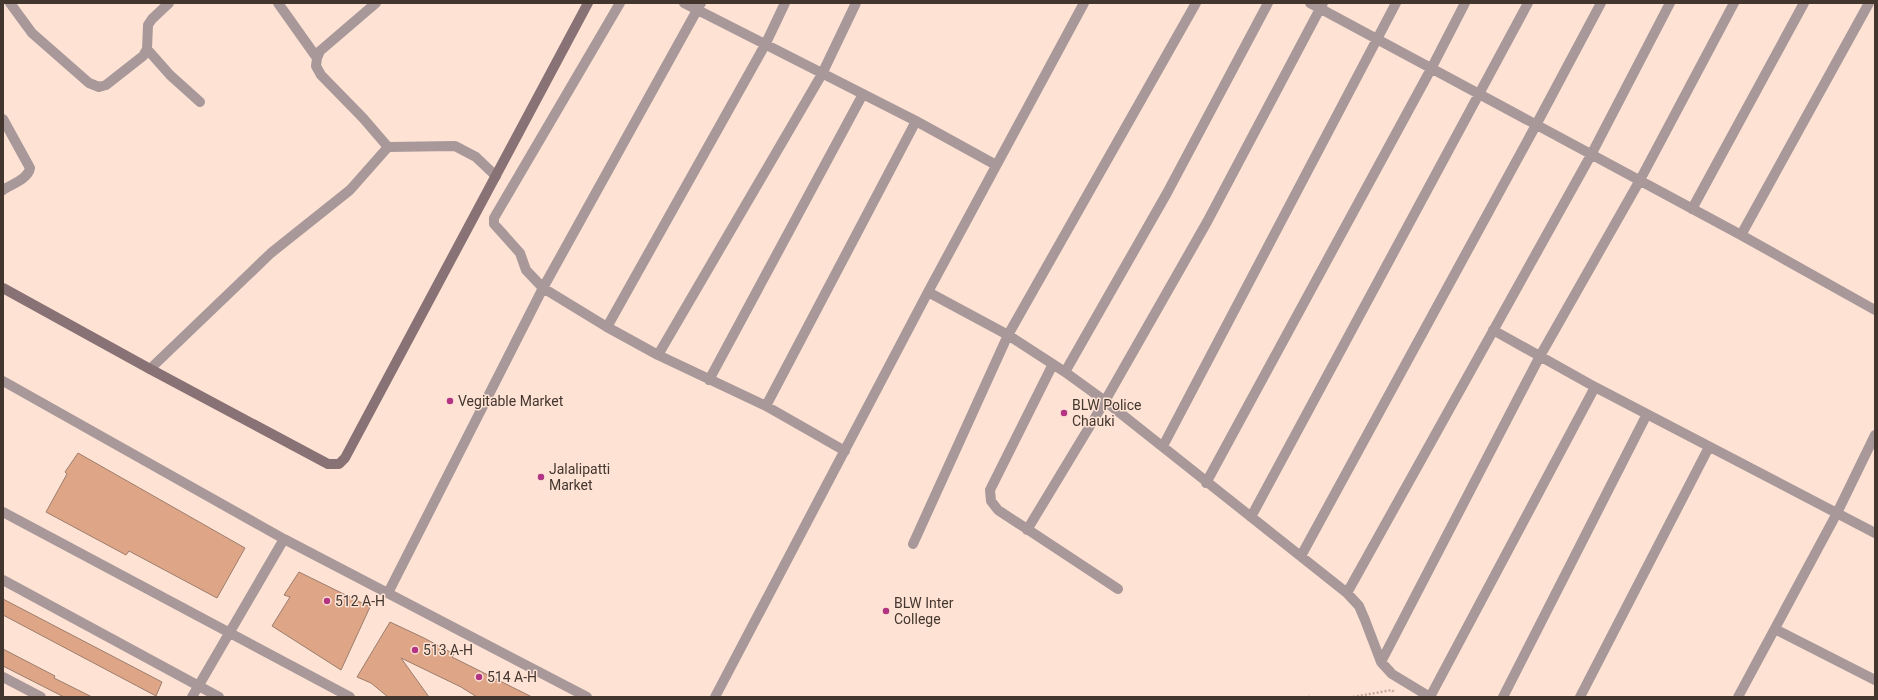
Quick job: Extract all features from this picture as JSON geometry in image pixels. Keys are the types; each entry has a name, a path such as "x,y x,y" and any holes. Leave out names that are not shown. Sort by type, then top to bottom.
{"street":[{"path":"10,3 32,33 89,83 99,86 106,85 133,66 143,56 147,49 148,25 152,19 169,3"},
{"path":"278,3 316,58"},
{"path":"376,3 320,51 316,58 316,66 321,75 363,118 388,148"},
{"path":"3,288 150,369 328,464 339,464 345,458 588,3"},
{"path":"620,3 494,218 494,224 520,254 526,270 543,288 607,327 658,355 766,406 845,451"},
{"path":"684,3 700,6 765,45 916,121 996,165"},
{"path":"607,327 765,45 785,3"},
{"path":"658,355 822,74 856,3"},
{"path":"715,697 928,292 1084,3"},
{"path":"913,544 1008,335 1196,3"},
{"path":"1065,372 1167,193 1268,3"},
{"path":"1310,3 1322,6 1376,39 1590,155 1640,180 1875,310"},
{"path":"1163,446 1396,3"},
{"path":"1206,483 1431,69 1465,3"},
{"path":"1251,517 1339,351 1528,3"},
{"path":"1301,556 1536,126 1601,3"},
{"path":"1347,593 1590,155 1670,3"},
{"path":"1381,662 1540,356 1640,180 1734,3"},
{"path":"1692,209 1804,3"},
{"path":"1741,235 1869,3"},
{"path":"388,593 543,288 700,6"},
{"path":"1027,530 1105,401 1207,222 1322,6"},
{"path":"147,49 170,75 200,102"},
{"path":"709,380 863,94"},
{"path":"3,119 30,168 29,173 25,177 3,190"},
{"path":"766,406 916,121"},
{"path":"150,369 270,253 350,190 388,148 455,146 476,157 496,176"},
{"path":"928,292 1008,335 1065,372 1163,446 1206,483 1347,593 1359,606 1381,662 1392,674 1430,697 1595,387"},
{"path":"1493,330 1595,387 1875,533"},
{"path":"1053,364 990,490 991,501 998,510 1118,589"},
{"path":"3,381 284,539 587,697"},
{"path":"1503,697 1647,414"},
{"path":"1738,697 1837,513 1875,435"},
{"path":"1580,697 1709,447"},
{"path":"3,512 350,697"},
{"path":"192,697 284,539"},
{"path":"3,580 219,697"},
{"path":"1775,629 1875,680"},
{"path":"3,676 41,697"}],"path":[{"path":"1353,697 1392,690 1398,694"}],"building":[{"path":"78,453 245,548 217,598 129,551 126,555 46,512 67,474 65,472"},
{"path":"299,572 370,607 341,670 272,626 290,597 284,595"},
{"path":"3,599 162,682 156,696 3,615"},
{"path":"390,622 454,654 452,657 532,697 477,697 461,687 401,658 429,697 388,697 371,683 357,677"},
{"path":"3,649 55,676 54,678 92,697 64,697 3,666"}],"place":[{"name":"Vegitable Market","path":"450,401"},
{"name":"BLW Police Chauki","path":"1064,413"},
{"name":"Jalalipatti Market","path":"541,477"},
{"name":"512 A-H","path":"327,601"},
{"name":"BLW Inter College","path":"886,611"},
{"name":"513 A-H","path":"415,650"},
{"name":"514 A-H","path":"479,677"}]}
